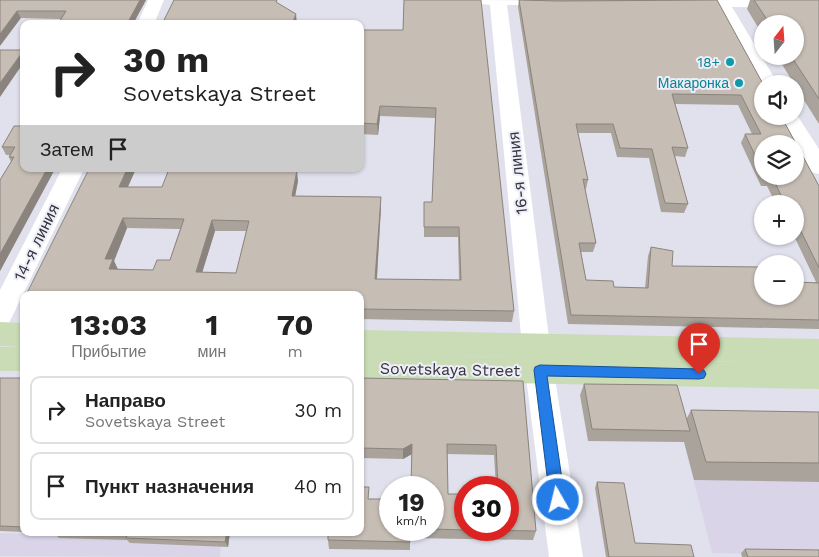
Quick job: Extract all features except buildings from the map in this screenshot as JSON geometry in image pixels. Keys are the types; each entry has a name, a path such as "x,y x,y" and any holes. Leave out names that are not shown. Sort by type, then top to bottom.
{"main road":[{"path":"0,334 20,335"},
{"name":"Sovetskaya Street","path":"364,342 538,358 819,376"},
{"name":"Sovetskaya Street","path":"364,367 538,358 819,352"},
{"path":"0,359 20,359"}],"street":[{"path":"147,20 156,0"},
{"path":"479,0 610,1"},
{"name":"16-я линия","path":"498,0 538,358 566,557"},
{"path":"720,1 764,75"},
{"path":"670,2 819,3"},
{"path":"794,125 819,167"},
{"name":"14-я линия","path":"0,316 72,172"}],"shaded area":[{"path":"681,430 819,432 819,555 712,553"},
{"path":"0,533 20,534 20,536 75,536 221,546 220,557 0,556"}],"place":[{"name":"18+","path":"730,62"},
{"name":"Макаронка","path":"739,83"}],"route":[{"path":"558,500 540,370 699,374"}]}
